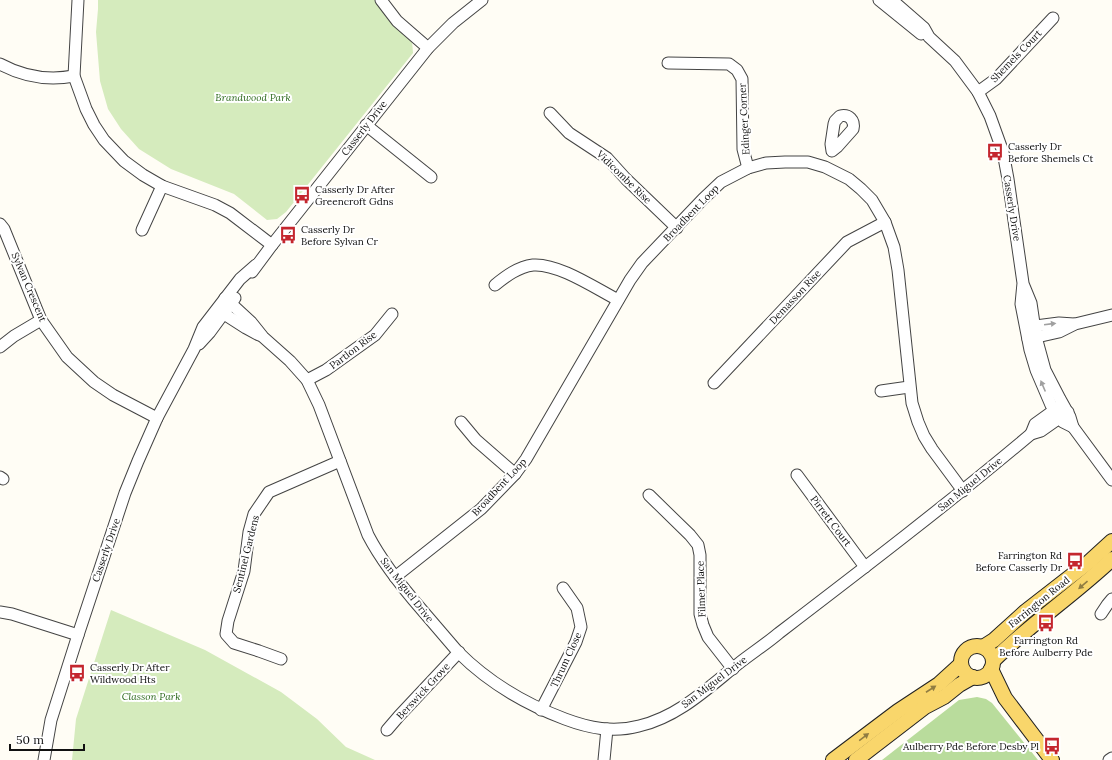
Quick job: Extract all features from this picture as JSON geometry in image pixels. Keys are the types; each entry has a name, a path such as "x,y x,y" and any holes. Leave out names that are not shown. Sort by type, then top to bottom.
{"main road":[{"name":"Farrington Road","path":"983,647 994,640 1026,611 1089,562 1112,541"},
{"name":"Farrington Road","path":"992,665 1022,633 1080,588 1112,559"},
{"path":"1005,698 975,677 965,672 961,664 962,654 965,650 974,646 983,647 990,653 992,665 1005,698 1052,760"},
{"path":"833,760 898,711 939,684 961,664"},
{"path":"856,760 920,711 975,677 985,675 992,665"},
{"path":"866,760 911,725 920,711"}],"street":[{"path":"78,0 74,76 86,109 104,140 133,169 162,186 215,205 230,213 272,245"},
{"path":"381,0 397,21 428,48"},
{"name":"Casserly Drive","path":"44,760 51,720 125,493 157,418 194,349 210,332 220,311 228,300 246,283 256,265 428,48 453,24 482,0"},
{"name":"Casserly Drive","path":"891,3 924,28 929,37 955,61 978,92 990,116 1003,152 1023,283 1021,304 1029,327 1036,370 1061,411 1070,417 1073,427 1112,480"},
{"name":"Shemels Court","path":"978,92 996,79 1053,18"},
{"name":"Edinger Corner","path":"668,63 729,64 737,70 742,78 743,149 748,168"},
{"path":"0,64 8,69 39,78 58,79 74,76"},
{"name":"Vidicombe Rise","path":"550,113 569,133 607,158 626,179 677,228"},
{"path":"366,125 431,177"},
{"path":"825,167 832,151"},
{"name":"Broadbent Loop","path":"395,577 481,509 515,474 526,459 618,300 642,263 721,182 748,168 766,163 808,162 825,167 849,179 872,200 885,222 894,247 898,270 909,387 912,403 924,436 963,491"},
{"path":"142,230 162,186"},
{"name":"Demasson Rise","path":"714,383 847,242 885,222"},
{"name":"Sylvan Crescent","path":"0,224 4,229 41,320 67,357 94,382 113,396 157,418"},
{"path":"495,285 511,272 521,268 532,265 546,266 562,271 618,300"},
{"name":"San Miguel Drive","path":"228,300 308,380 368,534 377,552 411,598 459,652 490,680 541,710 586,726 607,729 638,727 662,718 687,705 963,491 1031,434 1035,424 1061,411"},
{"name":"San Miguel Drive","path":"220,311 246,328 264,337"},
{"name":"Partlon Rise","path":"308,380 326,370 375,335 392,314"},
{"path":"1031,338 1059,332 1075,324 1112,315"},
{"path":"0,347 14,336 41,320"},
{"path":"1029,327 1059,323 1075,324"},
{"path":"881,391 909,387"},
{"path":"461,422 476,440 515,474"},
{"name":"Sentinel Gardens","path":"281,659 234,644 226,634 228,621 244,571 249,532 254,514 269,492 340,461"},
{"name":"Pirrett Court","path":"796,475 865,567"},
{"name":"Filmer Place","path":"649,495 690,535 698,545 700,555 700,614 703,625 708,637 732,669"},
{"name":"Thrum Close","path":"541,710 576,642 581,627 577,608 563,588"},
{"path":"1101,614 1112,599"},
{"path":"0,612 12,614 78,635"},
{"name":"Berswick Grove","path":"387,730 459,652"},
{"path":"604,760 607,729"}],"green space":[{"name":"Brandwood Park","path":"98,0 376,0 386,17 412,41 413,53 286,212 277,219 267,220 234,194 171,169 139,149 121,129 108,109 100,81 96,32"},
{"name":"Classon Park","path":"111,610 205,650 281,692 317,719 346,747 375,760 72,760 76,719"},
{"path":"977,697 986,699 992,703 1038,760 882,760 959,700"}],"place":[{"name":"Casserly Dr Before Shemels Ct","path":"995,152"},
{"name":"Casserly Dr After Greencroft Gdns","path":"302,195"},
{"name":"Casserly Dr Before Sylvan Cr","path":"288,235"},
{"name":"Farrington Rd Before Casserly Dr","path":"1075,561"},
{"name":"Farrington Rd Before Aulberry Pde","path":"1046,623"},
{"name":"Casserly Dr After Wildwood Hts","path":"77,673"},
{"name":"Aulberry Pde Before Desby Pl","path":"1052,746"}]}
